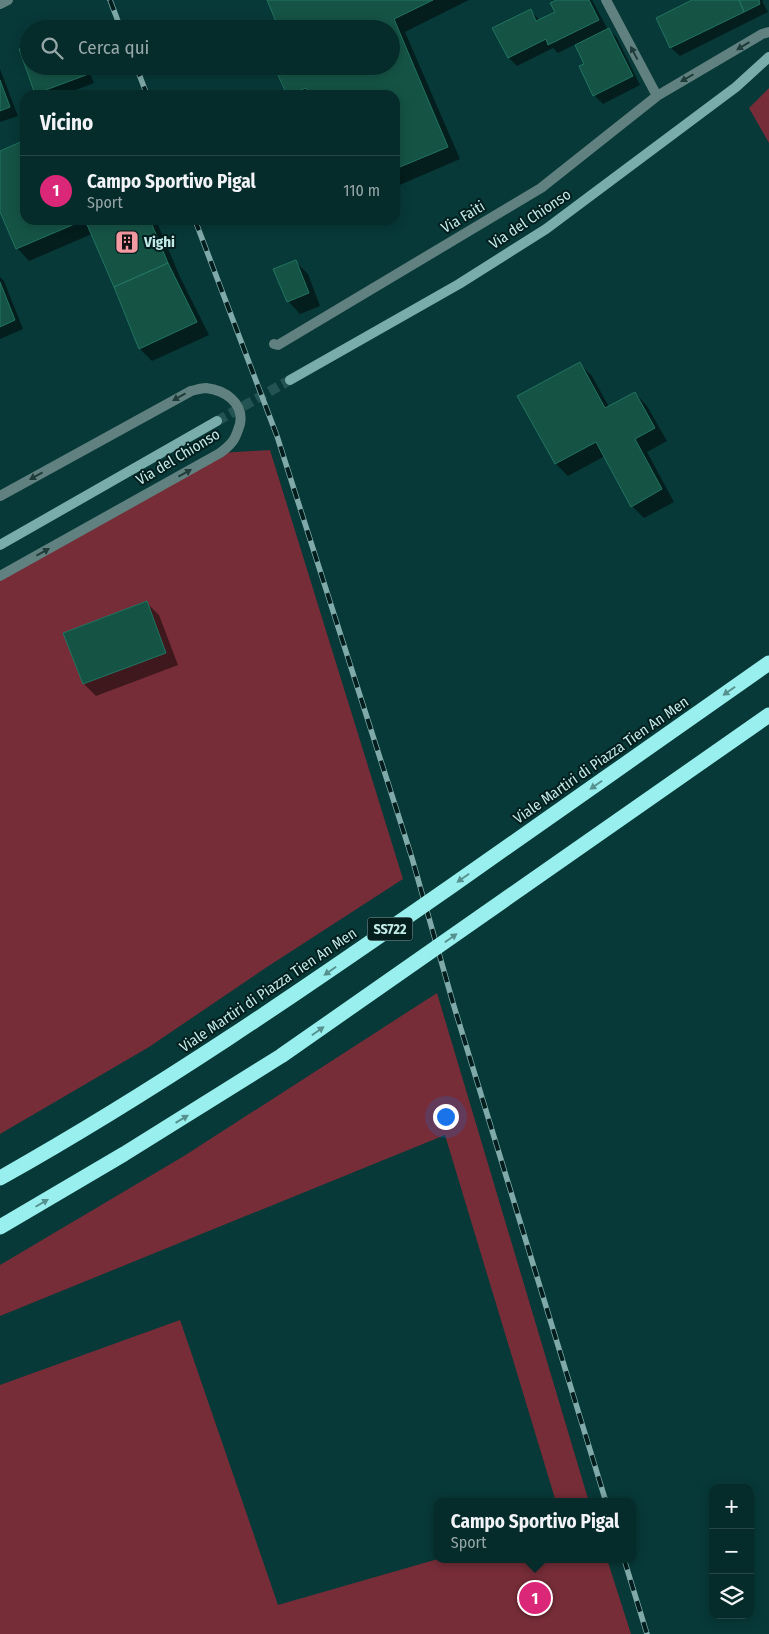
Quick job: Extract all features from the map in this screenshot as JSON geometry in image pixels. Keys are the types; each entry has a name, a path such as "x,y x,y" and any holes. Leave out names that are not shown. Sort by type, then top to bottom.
{"highway":[{"name":"Viale Martiri di Piazza Tien An Men","path":"0,1178 136,1098 229,1040 769,663"},
{"name":"SS722","path":"0,1227 140,1144 281,1056 769,715"}],"main road":[{"name":"Via del Chionso","path":"290,380 459,284 546,229 736,87 769,57"},
{"name":"Via del Chionso","path":"0,545 217,421"}],"street":[{"path":"0,4 8,0"},
{"path":"606,0 657,96"},
{"name":"Via Faiti","path":"274,344 278,345 541,188 657,96 762,34 769,32"},
{"name":"Via del Chionso","path":"0,496 191,391 204,388 220,391 232,398 239,410 238,432 233,442 220,453 0,576"}],"shaded area":[{"path":"769,88 769,143 749,108"},
{"path":"270,450 403,879 267,967 149,1047 0,1134 0,576 220,453"},
{"path":"437,993 588,1498 555,1498 445,1135 0,1316 0,1265 184,1156"},
{"path":"180,1320 278,1605 434,1560 434,1563 608,1563 631,1634 0,1634 0,1385"}],"building":[{"path":"267,0 433,0 394,20 275,20"},
{"path":"557,0 589,0 599,20 548,45 546,39 508,58 492,28 531,9 536,21 555,12 550,3"},
{"path":"692,0 739,0 744,12 670,48 656,18"},
{"path":"739,0 759,0 760,4 744,12"},
{"path":"609,28 633,76 593,96 579,66 584,64 575,45"},
{"path":"400,33 448,147 400,167 400,90 307,90 306,88 285,90 278,75 400,75"},
{"path":"28,75 86,75 46,90 34,90"},
{"path":"0,80 10,107 0,111"},
{"path":"20,142 20,225 72,225 16,249 0,212 0,151"},
{"name":"Vighi","path":"87,225 152,225 168,263 114,287"},
{"path":"296,260 309,293 287,302 273,269"},
{"path":"168,263 197,322 139,349 114,287"},
{"path":"0,282 15,320 0,327"},
{"path":"580,362 605,408 635,392 655,428 635,439 662,489 631,507 596,442 555,464 517,396"},
{"path":"147,601 166,653 83,684 63,633"}],"tunnel":[{"path":"217,421 290,380"}],"railway":[{"path":"110,0 118,20"},
{"path":"139,75 145,90"},
{"path":"197,225 277,436 412,858 453,1003 605,1498"},
{"path":"625,1563 647,1634"}],"place":[{"name":"Vighi","path":"127,242"},
{"name":"Campo Sportivo Pigal","path":"535,1598"}]}
